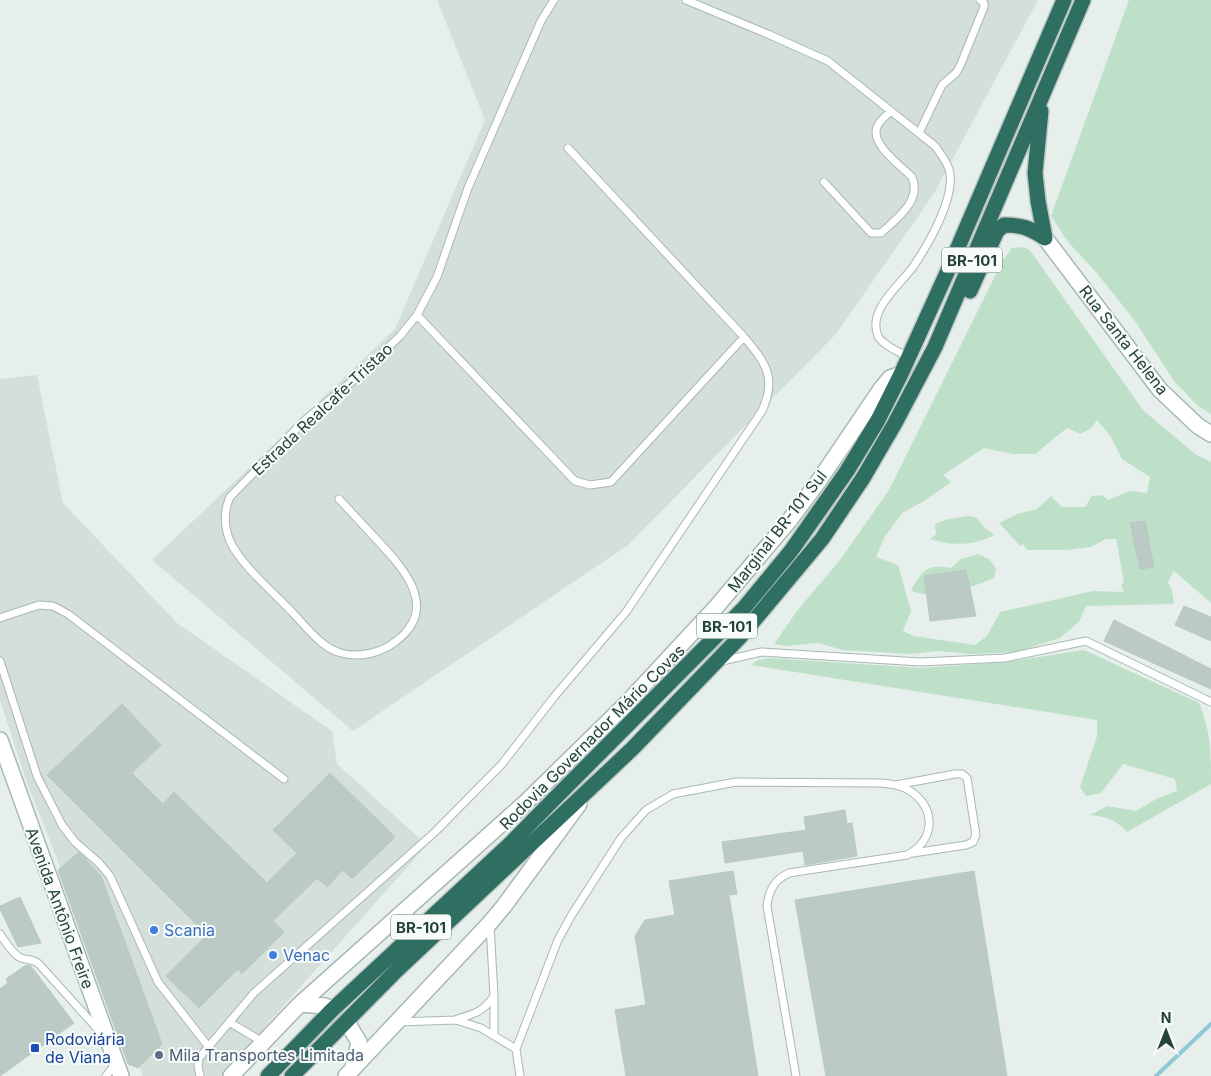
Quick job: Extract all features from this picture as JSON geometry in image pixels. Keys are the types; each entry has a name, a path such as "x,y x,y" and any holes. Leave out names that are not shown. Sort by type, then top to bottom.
{"highway":[{"name":"Rodovia Governador Mário Covas","path":"268,1076 332,1010 510,844 744,608 791,551 846,471 878,420 901,374 950,266 1064,0"},
{"name":"Rodovia Governador Mário Covas","path":"292,1076 396,971 588,793 632,749 740,637 822,539 863,478 893,427 935,347 1083,0"},
{"path":"1044,90 1035,173 1045,238"},
{"path":"893,427 948,340 997,231 1004,225 1016,225 1031,228 1045,238"}],"street":[{"name":"Rua Santa Helena","path":"1045,238 1160,390 1198,426 1211,434"},
{"name":"Marginal BR-101 Sul","path":"230,1076 300,1004 526,802 626,704 717,606 784,527 818,482 881,388 890,378 901,374"},
{"name":"Avenida Antônio Freire","path":"0,740 119,1070"},
{"path":"350,1072 489,924 588,793"},
{"path":"300,1004 331,1008"},
{"path":"348,1024 359,1042 350,1072"}],"lane":[{"name":"Estrada Realcafe-Tristao","path":"340,499 398,563 410,580 416,597 417,610 414,623 394,643 372,654 356,655 342,653 322,643 242,560 231,542 225,521 225,507 230,497 306,420 400,336 417,315 437,277 468,188 541,21 554,0"},
{"path":"686,0 828,61 935,146 944,159 951,181 949,194 937,224 913,267 885,300 878,315 878,336 882,341 908,358"},
{"path":"919,133 942,85 956,73 960,66 984,7 984,3 980,0"},
{"path":"824,182 871,233 881,233 907,209 914,193 912,177 879,145 875,135 878,124 890,112"},
{"path":"200,1076 199,1058 254,993 435,832 502,764 554,697 626,612 762,411 768,398 770,387 768,373 762,359 744,337 568,148"},
{"path":"417,315 575,481 590,485 610,482 744,337"},
{"path":"0,618 39,605 53,606 68,614 284,779"},
{"path":"716,662 761,652 920,662 1005,658 1086,641 1211,702"},
{"path":"0,661 37,776 62,825 75,842 99,863 110,876 158,982 208,1046"},
{"path":"796,1076 767,906 768,894 773,884 781,876 788,873 966,845 973,842 976,835 967,778 962,774 896,785"},
{"path":"520,1076 516,1049 558,940 571,916 621,838 646,810 673,794 736,782 880,783 896,785 910,791 919,799 926,809 929,821 928,833 924,842 917,850 907,854"},
{"path":"489,924 494,996 494,1035"},
{"path":"0,934 13,952 20,958 31,959 39,964 108,1041"},
{"path":"396,1022 456,1020 479,1012 486,1007 494,996"},
{"path":"456,1020 481,1028 516,1049"},
{"path":"229,1022 263,1042"},
{"path":"106,1076 119,1070"}],"shaded area":[{"path":"437,0 1038,0 935,192 836,334 627,546 353,731 152,560 395,329 485,120"},
{"path":"37,375 63,503 177,623 332,731 337,764 427,845 221,1076 143,1076 27,783 0,700 0,379"}],"green space":[{"path":"1129,0 1211,0 1211,414 1198,406 1174,381 1135,321 1096,272 1068,242 1051,216"},
{"path":"1012,248 1029,249 1143,410 1195,454 1211,462 1211,603 1174,571 1168,582 1172,590 1174,604 1086,606 1079,622 1060,638 1017,652 971,654 939,651 910,654 843,650 818,643 786,646 774,644 797,611 840,560 889,490 1003,260","holes":["1097,420 1111,437 1122,459 1150,477 1147,493 1130,491 1108,500 1102,495 1092,496 1085,507 1062,507 1051,496 1037,509 1017,514 999,523 1020,546 1023,544 1027,550 1065,550 1091,547 1106,539 1116,539 1124,582 1121,585 1124,592 1093,591 1000,612 987,636 975,645 913,636 903,631 911,611 898,565 876,557 884,538 902,513 924,501 951,482 943,475 984,448 1013,454 1035,454 1067,428 1080,434 1090,429"]},
{"path":"969,516 977,518 994,535 986,539 962,544 930,539 936,534 935,524 948,519"},
{"path":"978,554 989,559 996,568 994,578 964,589 941,594 920,594 911,590 926,570 936,567 951,568 961,559"},
{"path":"1084,650 1199,703 1206,723 1210,752 1211,784 1127,832 1110,819 1090,815 1107,806 1136,811 1156,799 1177,791 1175,779 1123,764 1101,793 1086,796 1080,787 1097,736 1097,720 751,665 758,660 769,658 921,668 1006,662"}],"building":[{"path":"1145,521 1154,567 1140,569 1130,523"},
{"path":"966,570 976,616 930,621 924,576"},
{"path":"1184,606 1211,617 1211,641 1175,625"},
{"path":"1114,620 1211,669 1211,689 1104,641"},
{"path":"122,704 161,745 132,773 163,804 174,792 267,883 297,853 273,830 330,773 395,837 352,879 343,870 327,887 317,878 273,921 284,932 242,974 238,969 199,1008 166,976 207,935 47,775"},
{"path":"845,810 847,824 852,823 857,856 805,865 803,851 725,863 722,842 806,830 804,817"},
{"path":"79,852 101,876 162,1044 138,1068 128,1064 58,870"},
{"path":"733,871 737,894 729,895 758,1076 626,1076 615,1010 646,1005 635,936 645,920 675,915 669,881"},
{"path":"974,871 1007,1076 826,1076 795,900"},
{"path":"20,897 41,943 18,947 0,909 0,906"},
{"path":"26,965 31,966 74,1023 0,1076 0,989 8,983 6,979"}],"waterway":[{"path":"1156,1076 1211,1024"}],"place":[{"name":"Scania","path":"154,930"},
{"name":"Venac","path":"273,955"},
{"name":"Rodoviária de Viana","path":"35,1048"},
{"name":"Mila Transportes Limitada","path":"159,1055"}]}
